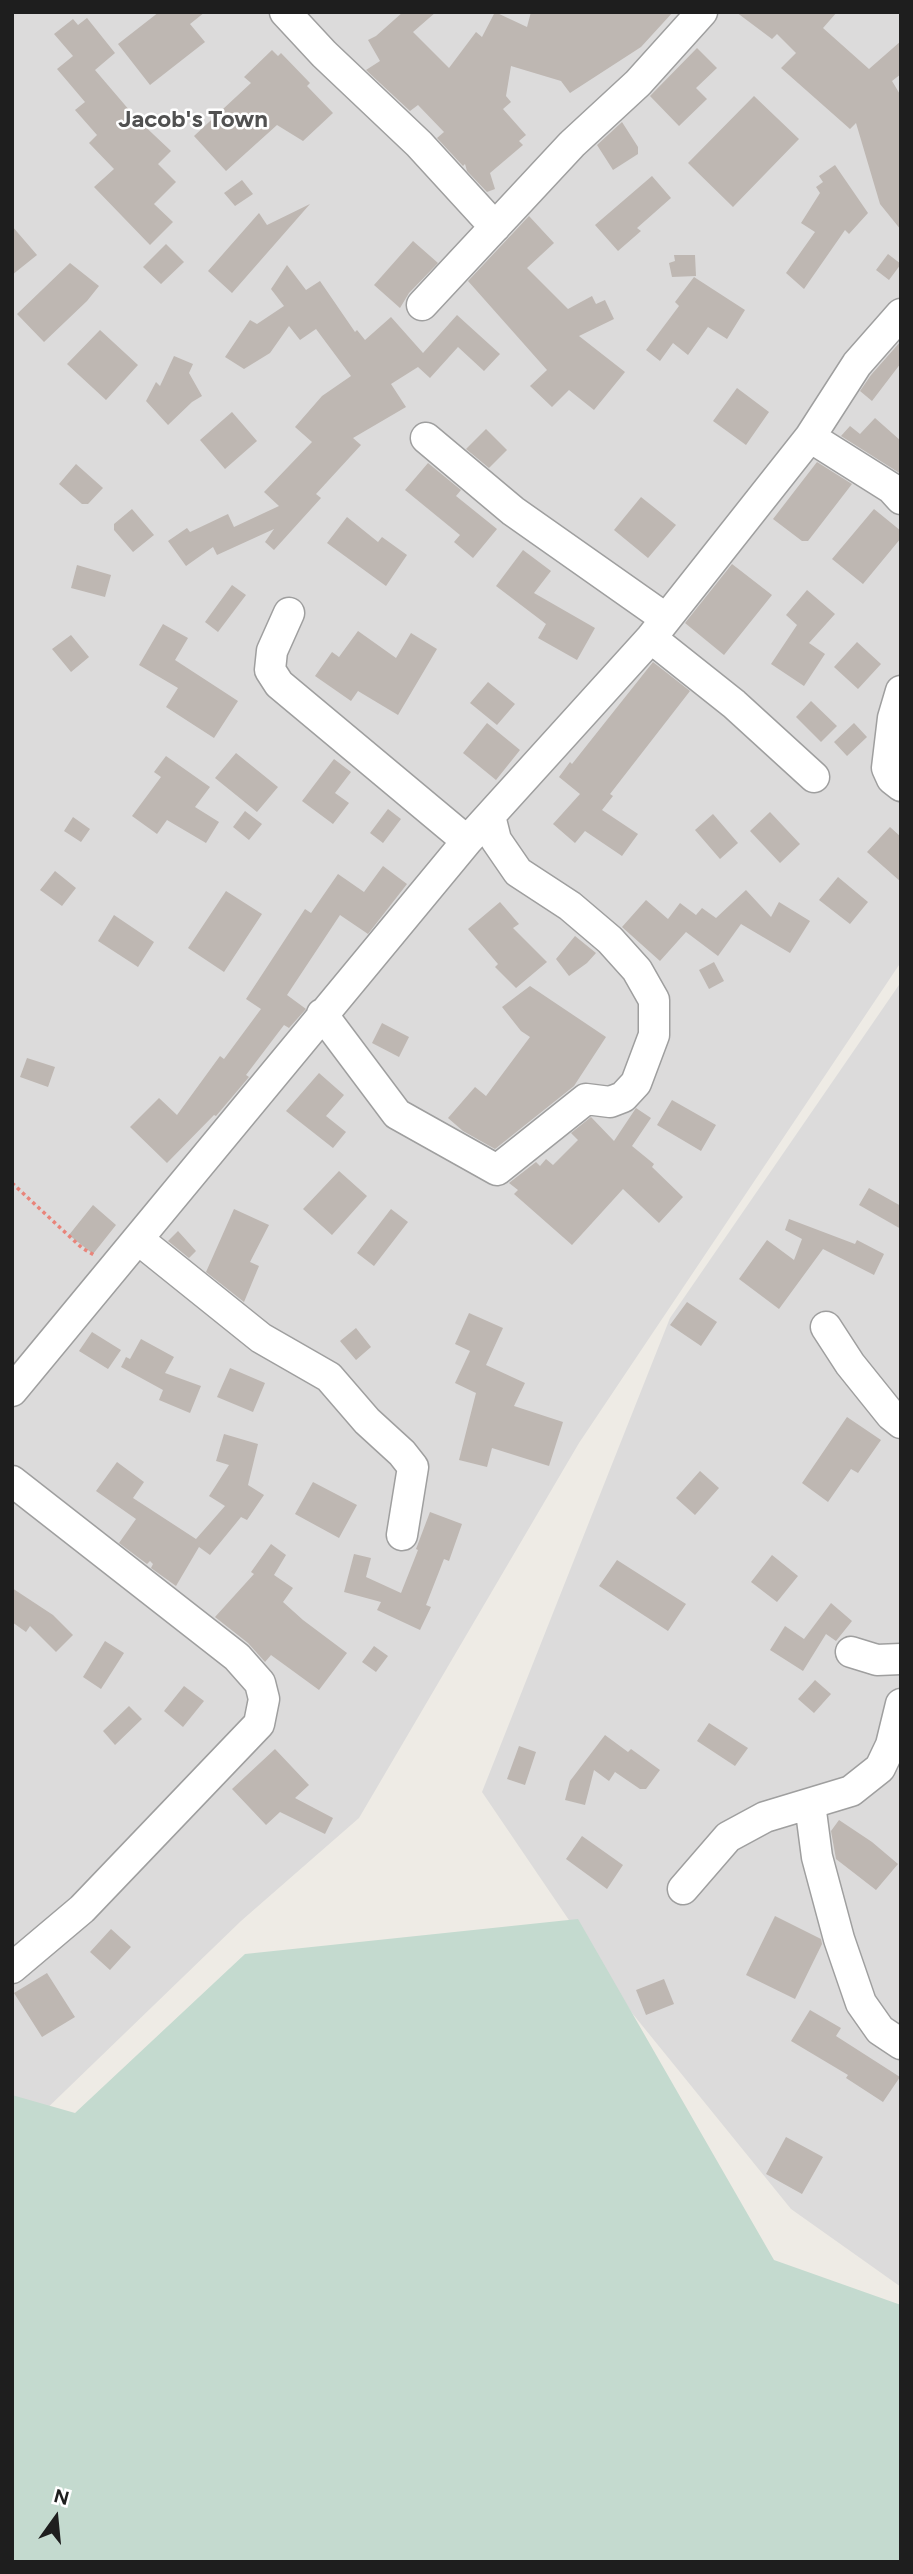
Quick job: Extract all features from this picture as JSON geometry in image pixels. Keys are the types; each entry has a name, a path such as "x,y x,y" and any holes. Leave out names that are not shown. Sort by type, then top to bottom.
{"street":[{"path":"285,12 324,54 419,144 495,227"},
{"path":"422,305 572,144 638,83 702,12"},
{"path":"12,1391 467,841 658,628 810,437 857,364 901,314"},
{"path":"810,437 891,488 901,499"},
{"path":"426,438 658,628 734,704 814,776"},
{"path":"289,613 272,651 270,670 279,684 467,841"},
{"path":"901,691 893,718 887,768 892,779 901,786"},
{"path":"322,1014 397,1114 497,1170 586,1099 610,1102 623,1097 636,1083 654,1035 654,1000 637,970 610,940 570,906 518,872 496,840 490,816"},
{"path":"139,1240 261,1338 329,1377 367,1421 413,1466 402,1535"},
{"path":"826,1327 850,1364 891,1415 901,1423"},
{"path":"12,1481 237,1657 260,1683 264,1699 259,1724 82,1909 12,1968"},
{"path":"851,1652 877,1660 901,1659"},
{"path":"683,1889 728,1837 765,1817 851,1791 880,1768 891,1745 901,1704"},
{"path":"810,1804 817,1857 839,1939 861,2003 880,2030 901,2045"}],"path":[{"path":"12,1182 82,1248 117,1266"}],"shaded area":[{"path":"12,12 901,12 901,962 579,1443 359,1818 241,1921 37,2118 12,2104"},
{"path":"901,982 901,2287 791,2209 632,2013 482,1792 670,1318"}],"green space":[{"path":"578,1919 774,2260 901,2305 901,2562 12,2562 12,2095 75,2113 245,1954"}],"building":[{"path":"159,12 205,12 190,24 205,42 150,85 118,44"},
{"path":"403,12 436,12 413,32 449,68 476,32 482,37 495,12 527,27 531,12 673,12 641,47 570,93 561,81 511,66 506,96 511,102 503,109 526,135 519,141 523,145 490,173 495,189 487,192 467,171 465,164 463,166 437,138 444,132 418,105 410,111 366,70 380,61 368,40"},
{"path":"736,12 837,12 823,28 869,69 901,41 901,74 892,81 901,96 901,230 880,204 856,123 850,129 781,68 796,53 777,34 772,39"},
{"path":"87,18 115,53 95,70 136,118 171,151 158,164 176,182 154,204 173,222 150,245 94,187 114,169 89,143 97,135 75,110 85,102 57,69 73,56 54,34 73,19 78,25"},
{"path":"697,48 717,68 696,88 707,99 679,126 650,96"},
{"path":"272,50 278,56 281,53 310,83 307,86 333,113 303,141 277,125 226,171 194,136 251,83 244,77"},
{"path":"754,96 799,139 733,207 688,163"},
{"path":"622,122 638,147 638,154 613,170 597,145"},
{"path":"835,165 868,213 849,234 845,230 804,289 786,273 815,232 801,223 820,193 816,187 823,182 819,176"},
{"path":"652,176 671,198 637,228 641,231 618,251 595,225"},
{"path":"242,180 253,194 235,206 224,193"},
{"path":"310,204 232,293 208,271 259,213 267,225"},
{"path":"529,216 554,243 527,268 568,309 592,296 596,304 605,300 614,319 579,336 625,372 594,410 569,390 552,407 530,386 547,370 468,281"},
{"path":"12,226 37,255 12,275"},
{"path":"413,241 438,263 409,293 400,308 374,285"},
{"path":"166,244 184,262 161,284 143,267"},
{"path":"888,254 901,264 889,280 876,270"},
{"path":"674,255 695,255 696,276 672,277 669,263 675,261"},
{"path":"70,263 99,286 44,342 17,314"},
{"path":"287,265 306,290 320,281 355,332 357,330 365,340 391,317 423,353 457,315 500,354 484,371 458,347 430,378 418,367 391,384 406,407 353,438 361,445 316,494 321,498 274,550 265,542 274,529 217,555 213,547 186,566 168,541 187,528 190,532 228,514 234,527 279,506 264,492 312,442 295,427 322,396 351,376 316,329 300,340 289,326 270,353 244,369 225,357 250,320 257,324 284,306 271,289"},
{"path":"694,277 745,310 727,339 708,327 688,355 673,343 660,361 646,350 679,306 675,302"},
{"path":"100,330 138,365 106,400 67,364"},
{"path":"901,341 901,363 872,401 860,391"},
{"path":"174,356 193,364 189,373 202,396 168,425 146,401 156,382 160,386"},
{"path":"737,388 769,412 746,445 713,421"},
{"path":"232,412 257,441 225,469 200,440"},
{"path":"875,418 901,441 901,474 841,436 850,426 860,434"},
{"path":"486,429 507,450 489,468 466,449"},
{"path":"817,462 852,484 808,541 802,541 773,519"},
{"path":"428,463 461,490 456,496 497,529 473,558 454,542 460,535 405,490"},
{"path":"76,464 103,488 88,504 82,504 59,484"},
{"path":"641,497 676,525 648,558 614,530"},
{"path":"132,509 154,535 133,552 114,530 114,524"},
{"path":"874,509 901,531 901,538 863,584 832,559"},
{"path":"347,517 378,542 382,537 407,555 386,586 327,543"},
{"path":"523,550 551,571 534,593 595,628 577,660 538,638 546,624 496,586"},
{"path":"732,564 772,595 724,655 685,623"},
{"path":"77,565 111,575 105,597 71,588"},
{"path":"232,585 246,595 218,632 205,622"},
{"path":"807,590 835,614 809,643 825,654 804,686 771,664 797,625 786,615"},
{"path":"163,624 188,638 175,660 238,701 214,738 166,707 178,688 139,665"},
{"path":"358,631 396,658 411,633 437,649 398,715 358,691 351,701 315,676 332,652 339,657"},
{"path":"71,635 89,657 71,672 52,649"},
{"path":"857,642 881,664 858,689 834,667"},
{"path":"653,662 690,691 610,794 613,796 602,810 638,834 622,856 585,831 575,843 553,824 580,794 559,777"},
{"path":"488,682 515,704 497,725 470,703"},
{"path":"811,701 837,726 821,742 796,717"},
{"path":"487,723 520,750 496,780 463,753"},
{"path":"854,723 867,737 847,756 834,742"},
{"path":"236,753 278,787 257,812 215,778"},
{"path":"166,756 210,787 195,807 219,822 206,843 167,820 157,834 132,816 161,777 154,772"},
{"path":"334,759 351,772 335,793 349,803 333,824 302,801"},
{"path":"388,809 401,819 383,843 370,833"},
{"path":"245,811 262,824 249,840 233,827"},
{"path":"770,812 800,844 780,863 750,831"},
{"path":"713,814 738,843 720,859 695,830"},
{"path":"73,817 90,829 81,842 64,831"},
{"path":"890,827 901,837 901,882 867,852"},
{"path":"383,866 407,884 368,934 340,915 287,995 306,1009 289,1028 284,1025 246,1075 249,1077 216,1116 214,1115 167,1163 130,1127 159,1098 177,1115 220,1056 224,1059 261,1009 246,999 305,909 311,913 338,874 364,892"},
{"path":"55,871 76,888 62,906 40,890"},
{"path":"838,877 868,902 850,924 819,900"},
{"path":"746,890 771,917 779,902 810,921 790,953 741,924 718,956 686,932 660,961 622,927 646,900 668,919 680,903 696,915 702,908 716,918"},
{"path":"226,891 262,914 224,972 188,948"},
{"path":"500,902 519,924 513,928 547,962 516,988 495,967 498,964 468,929"},
{"path":"114,915 154,942 138,967 98,941"},
{"path":"575,936 596,953 569,976 556,959"},
{"path":"714,962 724,981 709,989 699,970"},
{"path":"530,986 606,1037 574,1086 495,1149 463,1131 448,1118 475,1087 486,1096 530,1037 521,1031 502,1007"},
{"path":"382,1023 409,1037 399,1057 372,1043"},
{"path":"27,1058 55,1067 48,1087 20,1077"},
{"path":"319,1073 344,1095 326,1116 346,1132 333,1148 286,1111"},
{"path":"672,1100 716,1125 701,1151 657,1125"},
{"path":"636,1108 651,1118 632,1146 654,1164 652,1167 683,1197 659,1223 623,1189 572,1245 514,1194 518,1190 509,1183 536,1162 540,1166 546,1159 553,1165 578,1140 571,1133 591,1117 614,1141"},
{"path":"339,1171 367,1196 332,1235 303,1209"},
{"path":"869,1188 901,1206 901,1229 859,1205"},
{"path":"93,1205 116,1225 93,1254 69,1235"},
{"path":"234,1209 269,1225 250,1262 259,1266 244,1302 206,1272"},
{"path":"391,1209 408,1222 374,1266 357,1253"},
{"path":"789,1219 855,1244 857,1240 884,1254 874,1275 823,1249 779,1309 739,1279 767,1240 794,1260 802,1239 785,1230"},
{"path":"178,1231 196,1251 189,1258 168,1241"},
{"path":"687,1302 717,1322 701,1346 670,1325"},
{"path":"469,1313 503,1328 486,1365 525,1383 514,1406 563,1422 549,1466 492,1448 487,1467 459,1460 476,1393 455,1383 470,1351 455,1344"},
{"path":"356,1328 371,1347 356,1360 340,1341"},
{"path":"92,1332 121,1350 108,1369 79,1351"},
{"path":"141,1339 174,1357 165,1373 201,1386 190,1413 159,1400 163,1390 121,1367 126,1357 130,1359"},
{"path":"230,1368 265,1383 253,1412 217,1397"},
{"path":"847,1417 881,1440 858,1473 851,1469 828,1502 802,1483"},
{"path":"224,1434 258,1444 248,1485 264,1495 247,1520 241,1517 210,1555 199,1547 176,1586 151,1568 153,1564 150,1561 147,1564 119,1543 136,1519 96,1491 117,1462 144,1482 133,1498 196,1539 225,1506 209,1496 229,1465 216,1461"},
{"path":"700,1471 719,1488 695,1515 676,1498"},
{"path":"313,1482 357,1505 339,1538 295,1514"},
{"path":"430,1512 462,1524 449,1561 444,1559 426,1605 431,1607 420,1630 377,1610 381,1602 344,1592 354,1554 371,1558 366,1577 401,1593"},
{"path":"271,1544 286,1555 274,1575 293,1588 283,1602 347,1653 319,1690 271,1655 265,1662 248,1643 215,1617 254,1574 251,1572"},
{"path":"772,1555 798,1576 777,1602 751,1582"},
{"path":"617,1560 686,1604 668,1631 599,1586"},
{"path":"12,1588 53,1615 73,1635 56,1652 30,1626 26,1632 12,1622"},
{"path":"831,1603 852,1621 836,1641 826,1634 803,1671 770,1650 785,1626 804,1639"},
{"path":"105,1641 124,1653 101,1689 83,1677"},
{"path":"374,1646 388,1656 376,1672 362,1662"},
{"path":"815,1680 831,1694 814,1713 798,1699"},
{"path":"184,1686 204,1701 183,1727 164,1711"},
{"path":"129,1706 142,1719 115,1745 103,1731"},
{"path":"709,1723 748,1748 735,1766 697,1741"},
{"path":"605,1735 628,1752 631,1749 660,1770 646,1789 640,1789 615,1772 609,1781 594,1770 585,1805 565,1800 570,1781"},
{"path":"519,1746 536,1752 525,1785 507,1779"},
{"path":"275,1749 309,1785 295,1798 333,1818 325,1834 280,1812 266,1825 232,1789"},
{"path":"839,1820 898,1864 876,1890 836,1859 831,1831"},
{"path":"582,1836 623,1865 607,1889 566,1859"},
{"path":"775,1916 821,1939 822,1944 795,1999 746,1975"},
{"path":"111,1929 131,1947 110,1970 90,1952"},
{"path":"47,1973 75,2017 42,2037 14,1993"},
{"path":"664,1979 674,2004 646,2015 636,1990"},
{"path":"810,2010 841,2028 836,2036 900,2077 883,2102 846,2078 848,2075 791,2041"},
{"path":"786,2137 823,2157 802,2194 766,2174"}],"district":[{"name":"Jacob's Town","path":"193,120"}]}
